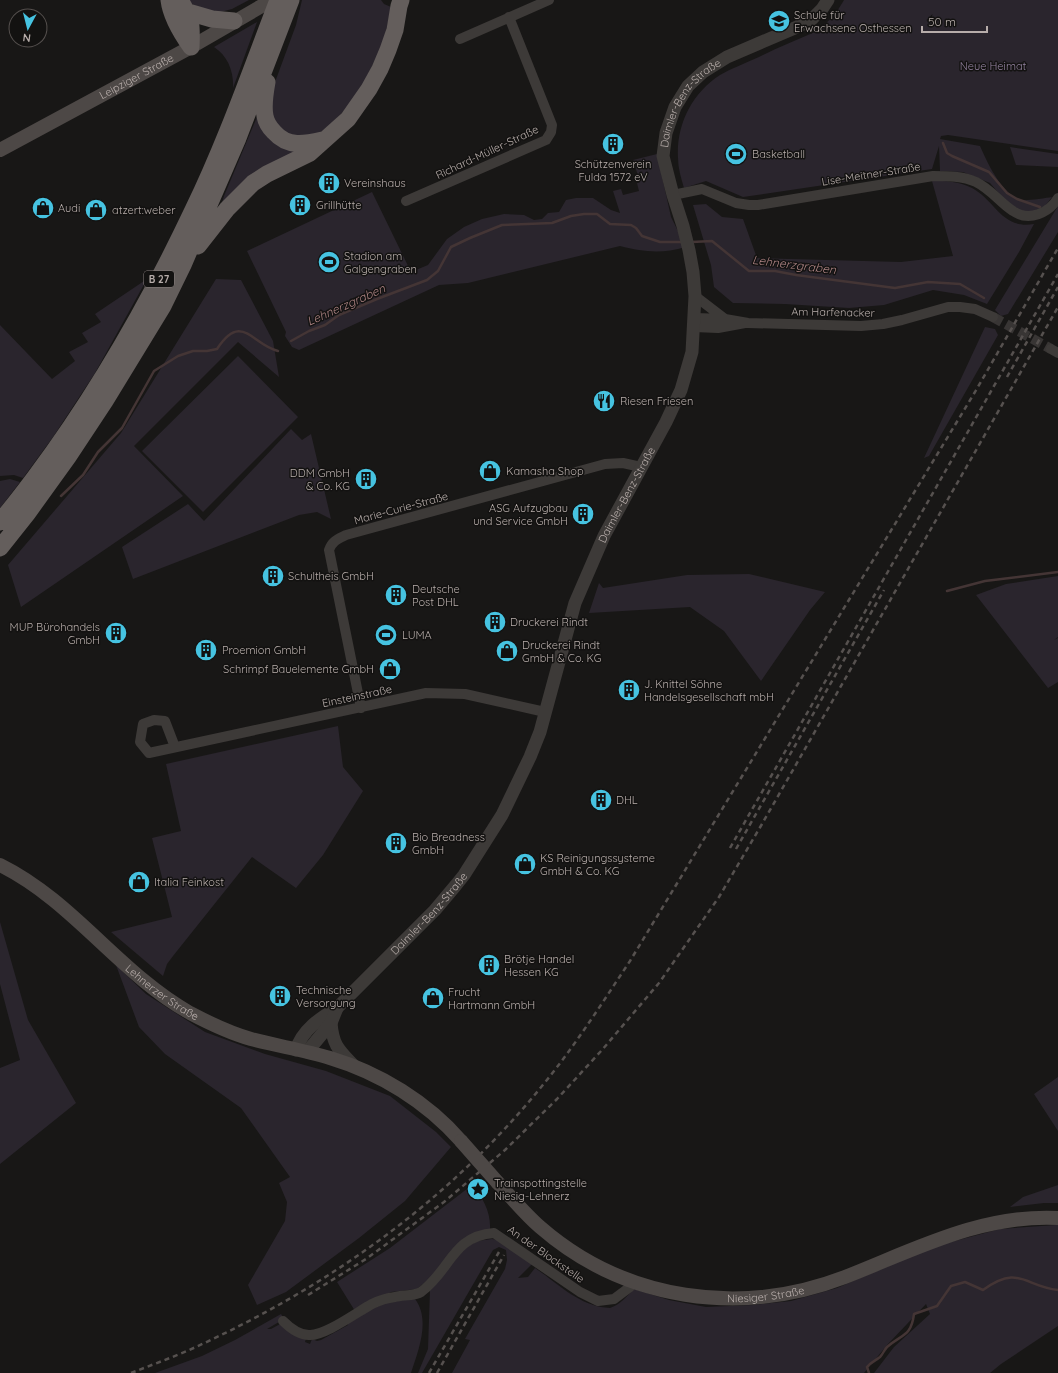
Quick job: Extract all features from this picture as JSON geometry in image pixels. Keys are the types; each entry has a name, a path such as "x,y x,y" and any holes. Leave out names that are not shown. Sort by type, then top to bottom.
{"highway":[{"path":"169,0 170,7 181,32 191,47"},
{"name":"B 27","path":"41,482 152,292 193,209 227,134 278,0"},
{"name":"B 27","path":"0,548 19,510 105,400 163,306 183,265 238,138 269,61 291,0"},
{"path":"183,265 227,209 253,183 267,174 310,153 348,119 369,89 388,50 399,5"},
{"path":"184,6 191,20 191,47"},
{"path":"184,6 212,20 230,23"},
{"path":"269,61 264,110 265,117 270,128 278,137 287,142 301,144 323,140"},
{"name":"B 27","path":"0,522 19,510"}],"main road":[{"name":"Leipziger Straße","path":"0,150 191,47 272,0"},
{"name":"Lehnerzer Straße","path":"0,865 26,879 53,900 151,987 169,1000 210,1023 232,1033 330,1058 354,1066 386,1081 421,1104 440,1119 461,1141"},
{"name":"Niesiger Straße","path":"461,1141 525,1212 572,1251 606,1270 634,1282 666,1291 700,1297 735,1299 773,1296 816,1287 963,1230 982,1225 1014,1220 1058,1218"}],"street":[{"path":"460,39 549,0"},
{"name":"Daimler-Benz-Straße","path":"302,1051 300,1038 323,1016 337,1008 435,910 464,875 502,814 540,732 575,603 604,536 666,422 681,390 692,352 695,322 695,296 689,250 663,156 666,133 675,106 688,86 703,72 727,57 797,27 812,18 822,9 828,0"},
{"name":"Richard-Müller-Straße","path":"406,201 546,140 551,132 552,125 509,17"},
{"name":"Lise-Meitner-Straße","path":"673,195 702,188 736,203 758,205 933,176 954,176 975,181 991,191 1013,212 1023,215 1034,216 1042,213 1054,205 1058,198"},
{"path":"695,296 725,319"},
{"name":"Am Harfenacker","path":"695,322 725,319 748,322 861,326 883,324 948,307 960,306 989,315"},
{"name":"Am Harfenacker","path":"695,322 718,328 748,322"},
{"name":"Marie-Curie-Straße","path":"361,708 329,550 331,545 336,540 346,535 605,464 624,463 641,467"},
{"name":"Einsteinstraße","path":"175,747 426,694 465,694 546,712"},
{"name":"Daimler-Benz-Straße","path":"302,1051 331,1023 337,1008"},
{"path":"331,1023 334,1041 339,1050 354,1066"},
{"name":"An der Blockstelle","path":"283,1321 292,1330 310,1336 330,1328 373,1304 392,1297 420,1293 443,1269 464,1242 484,1234 494,1233 580,1292 598,1301 614,1299 630,1288 634,1282"}],"green space":[{"path":"183,0 249,0 232,9 213,14"},
{"path":"302,0 381,0 384,4 391,7 384,42 358,95 333,123 317,135 289,136 273,123 271,93 296,25"},
{"name":"Neue Heimat","path":"844,0 1058,0 1058,151 948,135 941,136 940,139 980,146 996,177 1008,192 1021,200 1052,197 1045,206 1034,211 1023,211 1014,208 990,183 963,172 940,171 939,146 932,169 743,197 706,181 684,188 678,162 680,134 688,111 701,91 710,82 725,72 815,32 831,18"},
{"path":"257,22 233,88 229,65 223,55 214,47"},
{"path":"259,112 299,149 221,206 224,196"},
{"path":"1010,147 1058,154 1058,167 1016,165"},
{"path":"657,154 671,217 686,247 669,251 653,251 637,250 620,246 468,283 439,285 299,350 292,347 285,336 286,332 247,251 372,192 411,272 428,265 447,239 464,227 482,219 504,214 524,215 534,220 542,219 548,213 559,212 566,200 576,198 593,198 611,210 620,213 613,191 621,189 623,195 639,191 637,183 640,182 633,160"},
{"path":"932,181 952,182 972,188 980,193 1006,218 1014,223 1023,225 1034,224 1019,252 987,304 964,295 933,290 884,305 849,308 785,304 733,303 714,287 711,265 693,205 706,204 722,217 743,219 757,258 901,262 953,256"},
{"path":"1058,206 1058,232 1008,314 1001,316 995,310"},
{"path":"147,279 95,373 53,437 23,478 14,475 0,476 0,325 52,379 75,361 69,352 88,342 82,333 101,322 95,314"},
{"path":"216,279 241,280 273,341 279,377 238,342 134,446 183,496 21,607 8,565 121,433"},
{"path":"985,327 995,329 998,335 929,456 924,458"},
{"path":"238,356 298,417 203,512 142,451"},
{"path":"291,429 302,440 311,434 331,519 317,512 299,515 133,579 122,547 188,504 204,521"},
{"path":"10,479 20,482 0,508 0,481"},
{"path":"749,574 825,592 810,610 761,681 724,631 690,607 589,613 599,583 603,588 687,575"},
{"path":"1058,576 1058,637 1054,640 1058,638 1058,682 1048,688 976,595 1006,584"},
{"path":"338,726 343,767 363,791 323,855 296,888 252,857 167,964 163,976 111,932 172,917 152,838 181,831 166,764"},
{"path":"0,922 28,1020 76,1103 0,1164 0,1068 20,1060 0,984"},
{"path":"116,965 146,994 205,1032 265,1054 326,1071 390,1096 436,1132 451,1147 405,1201 359,1238 286,1292 257,1305 248,1285 285,1221 287,1202 279,1183 290,1177 241,1108 165,1054 139,1027"},
{"path":"1058,1077 1058,1131 1034,1094"},
{"path":"472,1185 486,1206 490,1229 417,1289 391,1292 355,1311 337,1282 390,1248"},
{"path":"1058,1185 1058,1203 1010,1207 1023,1197"},
{"path":"1058,1225 1058,1326 990,1373 874,1373 894,1347 930,1314 926,1304 888,1344 864,1373 452,1373 470,1340 465,1339 505,1269 507,1260 506,1250 499,1247 493,1250 422,1373 418,1373 428,1349 430,1290 461,1251 477,1241 492,1239 498,1240 533,1263 518,1278 528,1277 535,1268 574,1296 583,1301 601,1307 614,1307 634,1289 669,1300 706,1307 753,1305 791,1301 837,1288 932,1247 1000,1229"},
{"path":"394,1299 415,1299 420,1307 423,1326 422,1336 411,1373 155,1373 202,1356 235,1340 281,1314 284,1319 267,1329 271,1329 282,1323 306,1338 305,1342 310,1344 312,1339 317,1341 321,1340 348,1325 346,1321"}],"waterway":[{"path":"943,143 947,153 989,172 1007,193 1017,199 1040,207"},
{"name":"Lehnerzgraben","path":"291,341 309,331 325,325 339,315 427,280 438,271 451,247 502,225 552,223 571,216 597,214 610,224 631,225 636,228 642,236 660,242 683,242"},
{"name":"Lehnerzgraben","path":"692,242 712,241 749,271 775,271 895,288 928,282 960,284 984,298"},
{"name":"Lehnerzgraben","path":"61,496 83,475 98,452 122,428 154,371 178,356 193,351 217,349 233,332 240,331 269,348 278,351"},
{"path":"947,591 985,581 1058,572"},
{"path":"869,1373 867,1367 880,1357 887,1347 908,1331 911,1327 914,1314 937,1306 951,1286 965,1282 983,1290 995,1282 1005,1278 1014,1278 1046,1288 1058,1290"}],"tunnel":[{"path":"993,317 1051,349"}],"railway":[{"path":"131,1373 187,1351 238,1327 335,1271 380,1240 424,1205 465,1168 505,1129 542,1086 577,1040 630,961 975,392 1058,248"},
{"path":"730,848 1058,274"},
{"path":"1007,377 1058,287"},
{"path":"308,1295 366,1259 444,1202 505,1150 557,1099 602,1050 659,983 719,897 1058,307"},
{"path":"736,849 884,590"},
{"path":"429,1373 499,1252"},
{"path":"437,1373 504,1255"}],"place":[{"name":"Schule für Erwachsene Osthessen","path":"779,21"},
{"name":"Schützenverein Fulda 1572 eV","path":"613,144"},
{"name":"Basketball","path":"736,154"},
{"name":"Vereinshaus","path":"329,183"},
{"name":"Grillhütte","path":"300,205"},
{"name":"Audi","path":"43,208"},
{"name":"atzert:weber","path":"96,210"},
{"name":"Stadion am Galgengraben","path":"329,262"},
{"name":"Riesen Friesen","path":"604,401"},
{"name":"Kamasha Shop","path":"490,471"},
{"name":"DDM GmbH & Co. KG","path":"366,479"},
{"name":"ASG Aufzugbau und Service GmbH","path":"583,514"},
{"name":"Schultheis GmbH","path":"273,576"},
{"name":"Deutsche Post DHL","path":"396,595"},
{"name":"Druckerei Rindt","path":"495,622"},
{"name":"MUP Bürohandels GmbH","path":"116,633"},
{"name":"LUMA","path":"386,635"},
{"name":"Proemion GmbH","path":"206,650"},
{"name":"Druckerei Rindt GmbH & Co. KG","path":"507,651"},
{"name":"Schrimpf Bauelemente GmbH","path":"390,669"},
{"name":"J. Knittel Söhne Handelsgesellschaft mbH","path":"629,690"},
{"name":"DHL","path":"601,800"},
{"name":"Bio Breadness GmbH","path":"396,843"},
{"name":"KS Reinigungssysteme GmbH & Co. KG","path":"525,864"},
{"name":"Italia Feinkost","path":"139,882"},
{"name":"Brötje Handel Hessen KG","path":"489,965"},
{"name":"Technische Versorgung","path":"280,996"},
{"name":"Frucht Hartmann GmbH","path":"433,998"},
{"name":"Trainspottingstelle Niesig-Lehnerz","path":"478,1189"}]}
